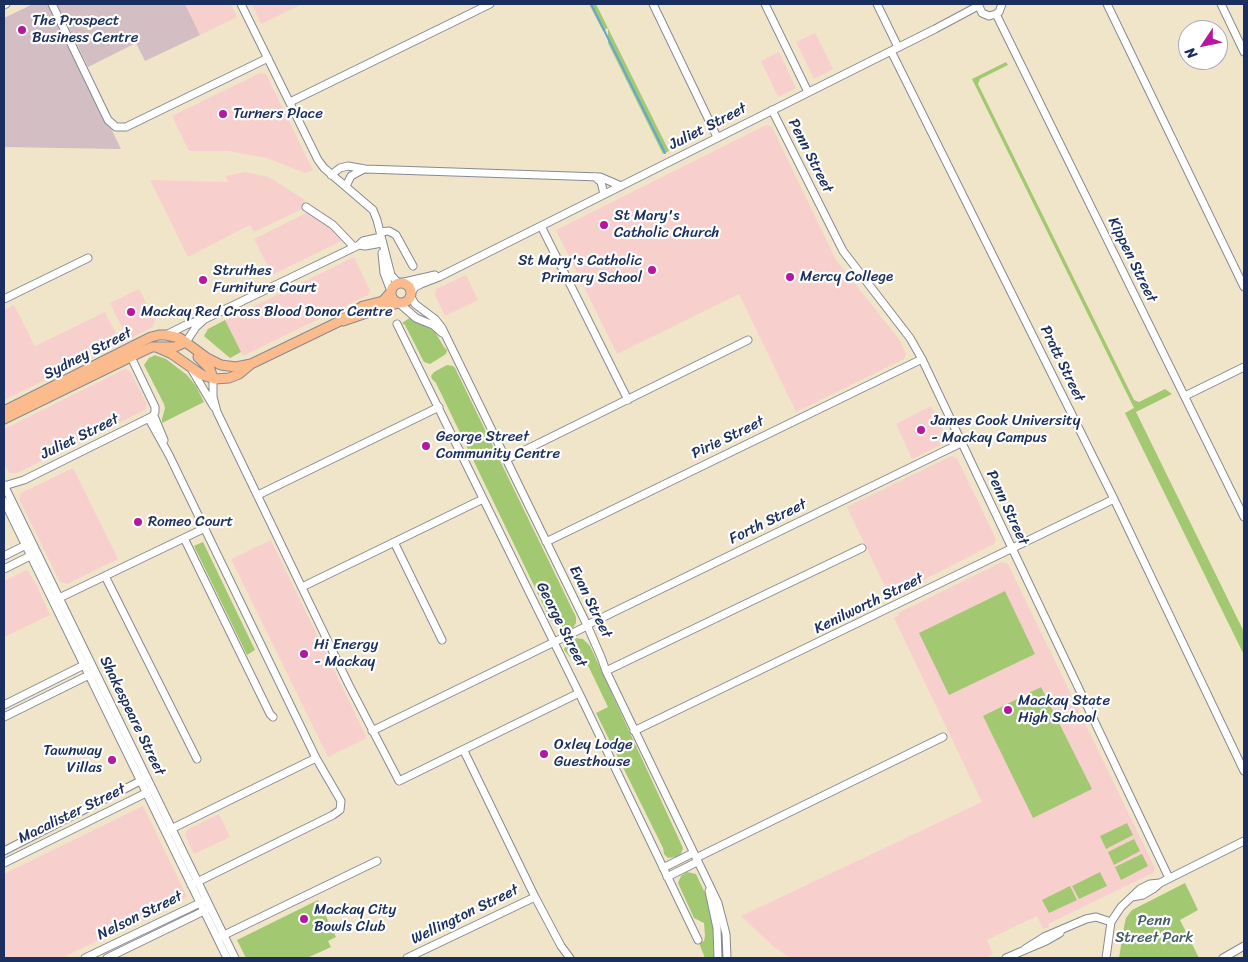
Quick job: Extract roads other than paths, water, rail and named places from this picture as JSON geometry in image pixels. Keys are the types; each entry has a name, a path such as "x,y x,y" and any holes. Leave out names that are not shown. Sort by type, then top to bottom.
{"main road":[{"path":"156,348 172,354 192,370 202,375 224,379 234,377 251,364 338,322 363,306 383,300 394,286 399,283 408,286 411,295 407,301 338,322"},
{"path":"391,292 392,299 400,303"},
{"path":"166,334 178,337 210,360 221,365 236,367 251,364"},
{"name":"Sydney Street","path":"4,419 130,353 153,336 166,334"},
{"path":"189,344 197,356 211,369 213,378"},
{"name":"Sydney Street","path":"4,411 130,353 189,344"}],"street":[{"path":"52,4 108,120 116,127 126,127 268,58"},
{"path":"241,4 318,160 331,174 373,210 391,276 399,283"},
{"path":"290,102 490,4"},
{"path":"653,4 717,137"},
{"path":"765,4 808,92"},
{"name":"Pratt Street","path":"877,4 895,49 1114,499 1244,772"},
{"path":"978,5 985,15 992,16 1001,8 1002,4"},
{"path":"1107,4 1244,287"},
{"path":"1221,4 1244,52"},
{"name":"Juliet Street","path":"411,295 419,285 439,277 895,49 978,5"},
{"name":"Kippen Street","path":"996,14 1244,517"},
{"name":"Penn Street","path":"772,110 843,251 910,338 922,359 1169,878"},
{"path":"331,174 344,166 365,169 592,176 603,177 621,186"},
{"path":"346,186 352,175 365,169"},
{"path":"592,176 601,182 604,194"},
{"path":"306,207 323,217 356,245"},
{"path":"541,226 628,400"},
{"path":"391,292 384,274 381,240 388,231 396,235 413,266"},
{"path":"166,334 195,321 205,319 363,241 381,240"},
{"path":"4,299 88,258"},
{"name":"Juliet Street","path":"399,283 450,271"},
{"name":"Evan Street","path":"411,295 416,305 437,321 447,338 587,625 634,731 718,903 727,941"},
{"name":"Evan Street","path":"400,303 417,318 436,327 447,338"},
{"path":"189,344 196,327 205,319"},
{"name":"George Street","path":"397,324 579,693 698,940"},
{"path":"506,459 748,340"},
{"path":"130,353 155,406 156,411 151,417 316,758 341,801 340,810 333,815 194,883"},
{"name":"Pirie Street","path":"546,542 922,359"},
{"path":"1184,396 1244,367"},
{"path":"192,370 208,400 217,412 372,731 399,781 579,693"},
{"path":"213,378 213,397 217,412"},
{"path":"258,495 439,408"},
{"name":"Juliet Street","path":"4,486 24,480 151,417"},
{"name":"Forth Street","path":"372,731 961,443"},
{"name":"Juliet Street","path":"6,499 24,480"},
{"name":"Shakespeare Street","path":"4,486 6,499 28,544 59,598 96,672 150,792 164,832 194,883 227,953 235,958"},
{"path":"302,587 483,499"},
{"name":"Kenilworth Street","path":"634,731 1114,499"},
{"path":"52,602 204,528"},
{"path":"184,538 273,717"},
{"path":"394,542 442,640"},
{"path":"16,563 7,554 28,544"},
{"path":"606,671 862,548"},
{"path":"4,569 34,555"},
{"name":"Shakespeare Street","path":"34,555 52,602 83,666 144,779"},
{"path":"105,576 197,759"},
{"path":"4,704 90,662"},
{"path":"69,672 74,682"},
{"path":"4,717 96,672"},
{"path":"667,877 695,858 944,737"},
{"path":"464,750 535,896 561,946 570,958"},
{"path":"164,832 316,758"},
{"name":"Macalister Street","path":"4,851 144,779"},
{"path":"126,789 131,801"},
{"name":"Shakespeare Street","path":"150,792 172,828 194,883"},
{"name":"Macalister Street","path":"4,863 150,792"},
{"path":"1106,958 1111,922 1121,907 1132,897 1143,895 1153,890 1160,882 1244,841"},
{"path":"662,868 695,858"},
{"path":"221,937 377,861"},
{"name":"Evan Street","path":"705,879 715,916 718,942"},
{"name":"Wellington Street","path":"407,958 535,896"},
{"name":"Nelson Street","path":"85,958 203,901"},
{"path":"186,910 190,918"},
{"name":"Nelson Street","path":"108,958 207,910"},
{"path":"1006,958 1052,938 1065,929 1086,919 1096,917 1111,922"},
{"path":"718,958 718,942 727,941 727,958"},
{"path":"1223,958 1244,946"}],"waterway":[{"path":"591,4 665,153"}],"place":[{"name":"The Prospect Business Centre","path":"22,30"},
{"name":"Turners Place","path":"223,114"},
{"name":"St Mary's Catholic Church","path":"604,225"},
{"name":"St Mary's Catholic Primary School","path":"652,270"},
{"name":"Mercy College","path":"790,277"},
{"name":"Struthes Furniture Court","path":"203,280"},
{"name":"Mackay Red Cross Blood Donor Centre","path":"131,312"},
{"name":"James Cook University - Mackay Campus","path":"921,430"},
{"name":"George Street Community Centre","path":"426,446"},
{"name":"Romeo Court","path":"138,522"},
{"name":"Hi Energy - Mackay","path":"304,654"},
{"name":"Mackay State High School","path":"1008,710"},
{"name":"Oxley Lodge Guesthouse","path":"544,754"},
{"name":"Tawnway Villas","path":"112,760"},
{"name":"Mackay City Bowls Club","path":"304,919"}],"park label":[{"name":"Penn Street Park","path":"1154,930"}]}
